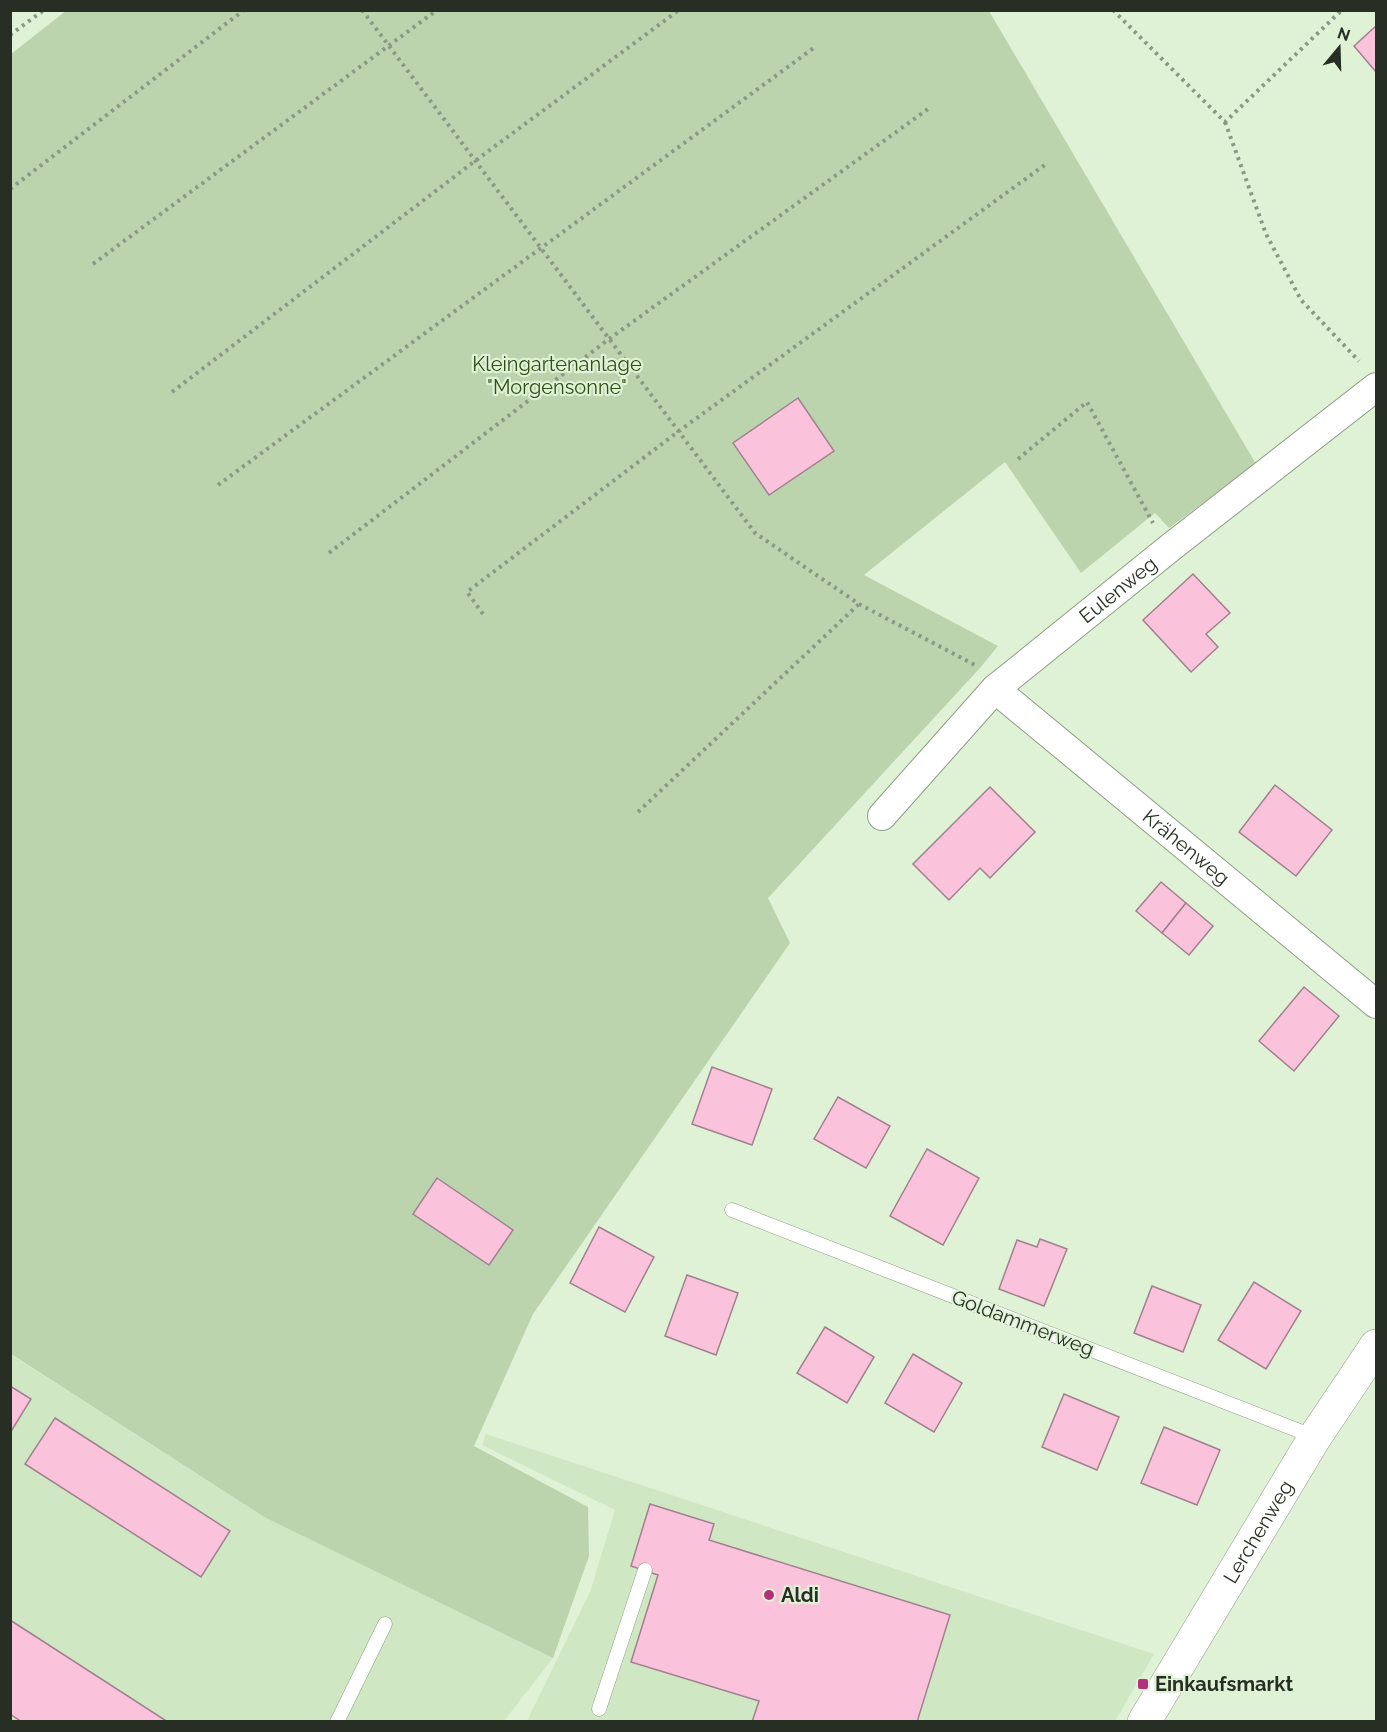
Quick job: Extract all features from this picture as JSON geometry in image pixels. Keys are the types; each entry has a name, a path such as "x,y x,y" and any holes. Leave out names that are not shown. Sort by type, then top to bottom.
{"street":[{"name":"Eulenweg","path":"882,816 995,689 1377,387"},
{"name":"Krähenweg","path":"995,689 1377,1004"},
{"name":"Lerchenweg","path":"1144,1722 1315,1437 1377,1346"}],"lane":[{"name":"Goldammerweg","path":"732,1209 1315,1437"},
{"path":"599,1709 645,1570"},
{"path":"337,1722 385,1624"}],"path":[{"path":"10,35 44,10"},
{"path":"10,189 244,10"},
{"path":"362,10 755,533 859,604 980,668 995,689"},
{"path":"93,264 437,10"},
{"path":"172,392 475,161 679,10"},
{"path":"1113,10 1225,122 1266,234 1301,300 1361,363"},
{"path":"1225,122 1342,10"},
{"path":"218,485 815,47"},
{"path":"329,553 609,339 928,109"},
{"path":"483,614 467,592 679,431 1046,164"},
{"path":"1018,459 1087,402 1150,518 1171,548"},
{"path":"638,812 859,604"}],"shaded area":[{"path":"10,1354 264,1517 553,1658 504,1721 11,1721"},
{"path":"486,1434 1154,1654 1115,1721 527,1721 590,1592 615,1510 482,1445"}],"green space":[{"name":"Kleingartenanlage \"Morgensonne\"","path":"67,10 989,11 1256,464 1169,528 1155,513 1081,573 1005,462 864,575 998,646 768,898 790,943 533,1314 474,1446 588,1507 589,1556 553,1658 264,1517 11,1354 11,54"}],"building":[{"path":"1376,26 1376,72 1354,46"},
{"path":"798,398 834,451 769,495 733,443"},
{"path":"1193,574 1230,613 1206,634 1218,647 1191,672 1143,620"},
{"path":"1275,785 1332,830 1296,876 1239,832"},
{"path":"990,787 1035,832 990,878 980,868 949,900 913,864"},
{"path":"1161,882 1186,903 1162,933 1136,911"},
{"path":"1186,903 1213,926 1189,955 1162,933"},
{"path":"1304,987 1339,1016 1294,1071 1259,1041"},
{"path":"712,1067 772,1089 752,1145 692,1124"},
{"path":"838,1097 890,1126 866,1168 814,1139"},
{"path":"927,1149 979,1178 943,1245 890,1216"},
{"path":"437,1178 513,1230 489,1265 413,1214"},
{"path":"599,1227 654,1257 625,1312 570,1283"},
{"path":"1040,1239 1067,1249 1044,1306 999,1289 1017,1240 1037,1247"},
{"path":"687,1275 738,1293 716,1355 665,1336"},
{"path":"1254,1282 1301,1311 1266,1369 1218,1340"},
{"path":"1152,1286 1201,1305 1183,1352 1134,1333"},
{"path":"825,1327 874,1357 847,1403 797,1373"},
{"path":"913,1354 962,1383 934,1432 885,1403"},
{"path":"10,1386 31,1399 10,1433"},
{"path":"1064,1394 1119,1417 1097,1470 1042,1447"},
{"path":"55,1418 230,1531 201,1577 25,1464"},
{"path":"1164,1427 1220,1450 1197,1505 1141,1483"},
{"name":"Aldi","path":"650,1504 714,1524 709,1540 950,1615 917,1722 752,1722 759,1701 631,1662 658,1575 631,1566"},
{"path":"10,1620 168,1722 22,1722 10,1714"}],"place":[{"name":"Aldi","path":"769,1595"},
{"name":"Einkaufsmarkt","path":"1143,1684"}]}
